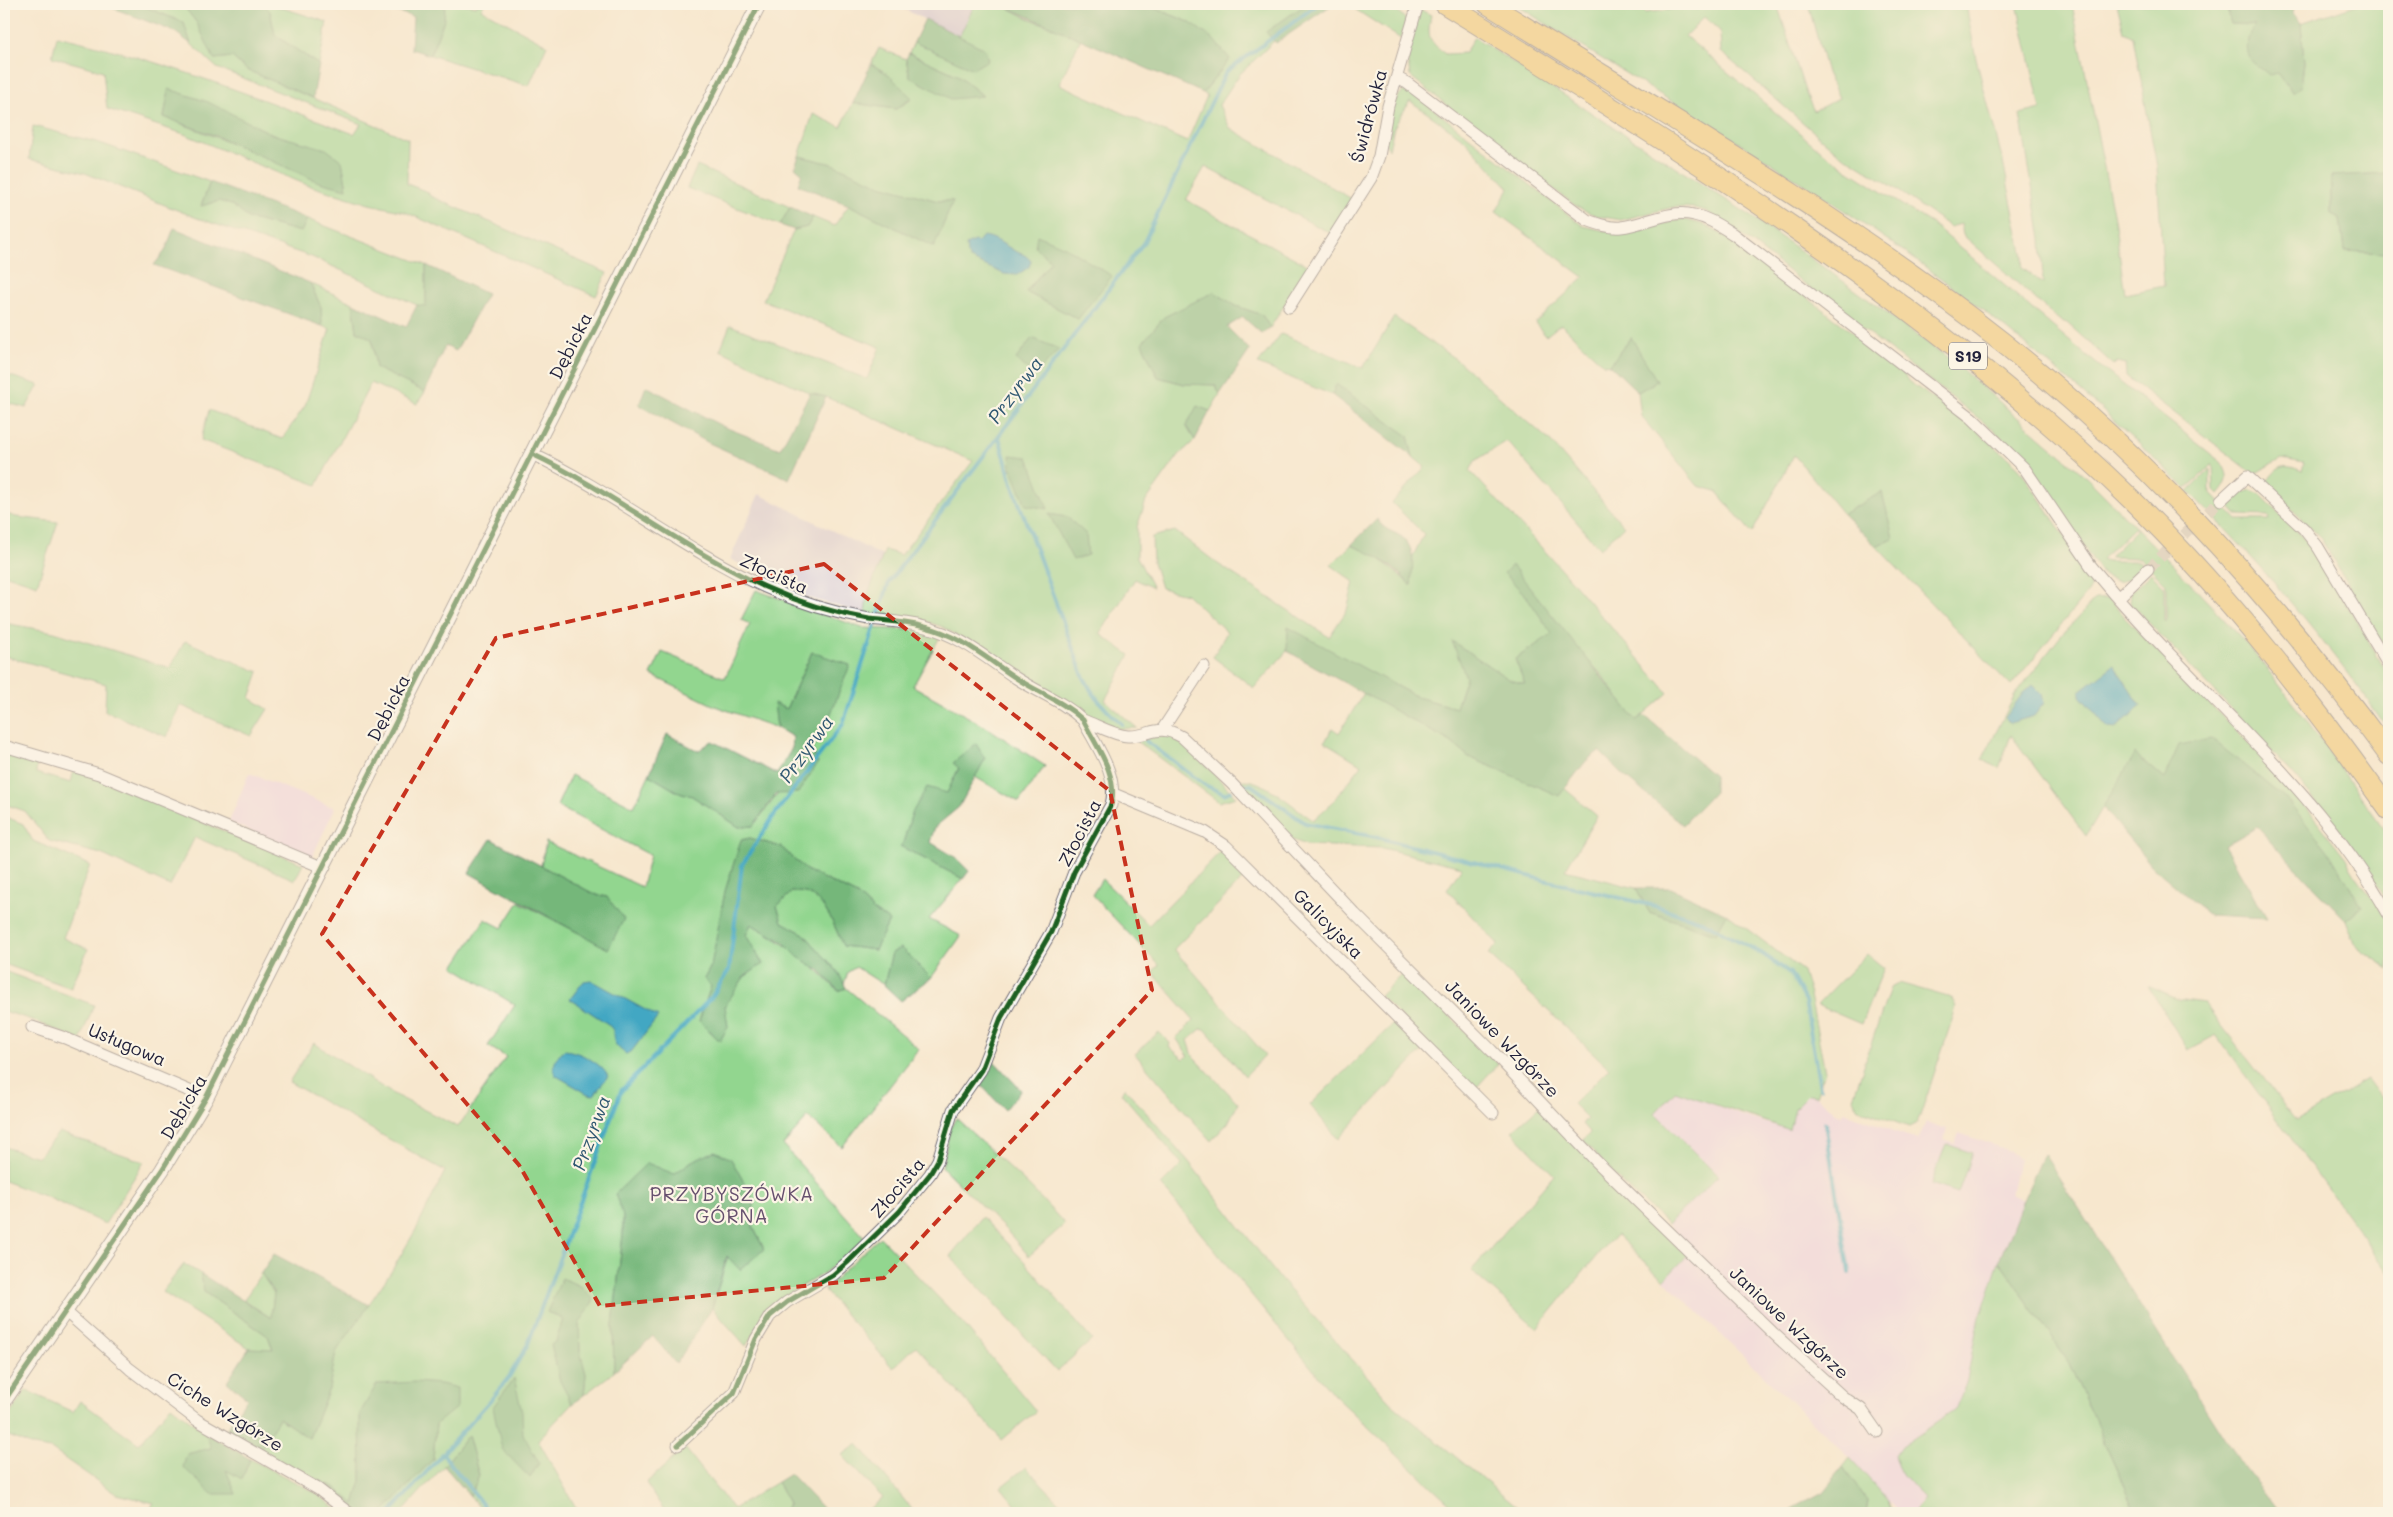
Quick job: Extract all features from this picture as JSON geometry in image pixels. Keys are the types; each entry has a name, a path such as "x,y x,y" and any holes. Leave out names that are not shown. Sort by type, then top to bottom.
{"highway":[{"name":"S19","path":"1488,4 1850,232 1972,320 2048,381 2150,474 2248,576 2341,690 2389,755"},
{"name":"S19","path":"1449,6 1669,145 1825,250 1942,336 2023,402 2132,500 2192,562 2295,683 2389,810"}],"street":[{"name":"Dębicka","path":"4,1401 162,1170 206,1098 324,868 759,4"},
{"name":"Świdrówka","path":"1289,306 1370,178 1379,156 1388,106 1418,4"},
{"path":"1397,78 1407,82 1587,220 1602,225 1619,227 1666,215 1694,215 1712,221 1733,234 1972,418 2025,469 2091,566 2118,598 2299,788 2350,852 2389,915"},
{"name":"Złocista","path":"532,454 611,496 688,546 765,586 825,610 869,619 926,627 944,633 979,652 1016,678 1061,702 1083,720 1108,768 1114,794 1111,805 1074,872 1051,932 1001,1018 981,1070 953,1110 938,1160 930,1174 899,1212 833,1275 788,1302 770,1316 756,1338 734,1393 678,1445"},
{"path":"2221,500 2247,476 2285,511 2318,547 2389,666"},
{"path":"2118,598 2148,569"},
{"path":"1083,720 1129,736 1162,730 1204,666"},
{"name":"Janiowe Wzgórze","path":"1162,730 1173,732 1182,737 1231,783 1355,914 1491,1050 1596,1161 1772,1332 1843,1397 1861,1409 1877,1432"},
{"path":"4,746 99,774 324,868"},
{"name":"Galicyjska","path":"1114,794 1205,832 1226,846 1493,1114"},
{"name":"Usługowa","path":"32,1027 65,1038 206,1098"},
{"name":"Ciche Wzgórze","path":"65,1311 130,1369 190,1415 318,1489 350,1513"}],"highlighted area":[{"path":"824,564 1110,791 1152,990 884,1278 600,1306 519,1165 322,934 496,638"}],"shaded area":[{"path":"894,4 975,4 959,37"},
{"path":"759,494 883,556 865,614 803,596 730,559"},
{"path":"249,773 335,808 312,857 229,822"},
{"path":"1676,1091 1752,1119 1790,1130 1795,1108 1808,1095 1816,1096 1842,1117 1844,1112 1918,1140 1926,1122 1947,1129 1944,1140 1955,1144 1959,1133 2010,1151 2019,1159 2011,1194 2023,1200 1976,1330 1967,1381 1955,1410 1902,1447 1895,1456 1902,1474 1924,1499 1911,1513 1900,1513 1850,1458 1664,1280 1692,1250 1668,1224 1655,1113"}],"green space":[{"path":"139,4 182,4 197,23 215,59 232,57 247,70 408,139 407,184 428,192 430,196 607,273 596,296 405,212 369,204 307,185 184,134 107,109 103,71 52,57 57,36 170,67 354,134 361,124 217,68 191,44 184,23","holes":["169,90 209,103 271,133 333,155 342,161 347,188 164,117"]},
{"path":"139,4 184,23 191,44 175,32 105,5"},
{"path":"182,4 263,4 270,11 275,35 319,65 313,98 247,70 232,57 214,59 197,23"},
{"path":"263,4 270,4 327,22 319,65 275,35 270,11"},
{"path":"374,4 445,4 444,20 430,55 411,49 413,17"},
{"path":"445,4 476,6 477,4 484,4 481,9 547,45 529,86 430,55 444,20"},
{"path":"975,4 1000,4 1028,18 1081,38 1059,84 1187,142 1207,96 1203,93 1230,59 1189,22 1144,4 1245,4 1251,7 1251,4 1306,4 1266,32 1274,41 1239,75 1219,105 1230,128 1352,199 1330,233 1205,167 1186,200 1309,266 1270,328 1262,315 1236,306 1214,292 1142,343 1158,377 1184,384 1215,385 1220,394 1210,411 1197,407 1190,433 1195,440 1179,455 1146,501 1137,527 1137,557 1153,588 1135,579 1100,634 1130,655 1105,700 1137,728 1118,729 1086,715 943,627 918,619 865,614 867,597 885,550 901,555 973,461 826,397 810,393 720,350 730,325 867,379 880,347 763,300 794,230 807,227 813,217 834,226 849,205 934,247 953,201 938,201 879,185 832,164 799,156 813,114 841,127 853,103 896,109 912,99 888,74 871,64 879,48 906,59 910,78 982,95 959,76 909,53 914,42 973,68 985,49 959,37","holes":["1051,261 1078,319 1026,292"]},
{"path":"1000,4 1144,4 1189,22 1212,38 1230,59 1203,93"},
{"path":"1306,4 1333,4 1276,43 1266,32"},
{"path":"1347,4 1409,4 1408,7 1401,5 1398,11 1406,20 1401,39"},
{"path":"1515,4 1640,4 1645,13 1689,7 1689,4 1777,4 1806,94 1814,111 1839,98 1827,73 1808,4 1906,4 1911,8 1911,4 1966,4 1976,59 2003,162 2023,257 2022,268 2043,283 2041,239 2020,114 2041,109 2017,4 2072,4 2114,218 2125,294 2164,286 2157,167 2133,37 2124,32 2117,4 2226,4 2231,24 2256,25 2278,73 2301,87 2304,62 2301,23 2358,4 2389,4 2389,173 2331,176 2331,213 2340,218 2344,251 2389,253 2389,655 2320,537 2265,483 2281,468 2289,467 2302,471 2304,463 2282,459 2254,474 2126,376 2125,364 2117,362 2114,365 2067,323 2059,320 1963,235 1961,224 1950,227 1889,184 1836,151 1721,52 1720,31 1704,17 1685,36 1815,146 1846,169 1935,226 2087,356 2221,462 2226,471 2227,479 2218,495 2214,491 2213,464 2186,489 2067,379 1983,310 1896,246 1810,188"},
{"path":"2226,4 2296,4 2293,13 2301,23 2304,62 2301,87 2292,92 2278,73 2269,75 2251,61 2248,40 2256,25 2231,24"},
{"path":"1421,10 1431,15 1430,38 1445,54 1465,53 1474,37 1751,216 1951,360 2084,475 2171,563 2250,647 2301,713 2389,836 2389,906 2354,849 2293,774 2130,603 2131,592 2151,573 2164,586 2164,621 2166,621 2166,584 2140,558 2109,557 2137,529 2134,528 2102,559 2107,561 2139,561 2145,566 2133,578 2118,582 2103,575 2031,468 1991,428 1743,236 1706,211 1674,207 1621,220 1597,216 1577,207 1451,111 1444,103 1410,76 1407,54"},
{"path":"925,19 985,49 988,60 973,69 914,42"},
{"path":"909,53 959,76 983,96 951,99 910,77 906,59"},
{"path":"871,64 888,74 912,98 896,109 853,103"},
{"path":"169,89 208,102 272,134 326,149 342,161 347,189 319,182 216,136 164,117"},
{"path":"1404,91 1413,93 1583,226 1615,233 1642,230 1682,219 1702,224 1729,238 1902,370 1908,381 1975,428 2019,468 2090,574 2091,588 2011,686 1876,546 1893,538 1882,492 1843,514 1794,455 1752,533 1716,491 1698,486 1641,416 1638,392 1657,381 1630,338 1610,365 1603,364 1561,324 1546,336 1535,323 1584,277 1496,212 1509,188 1464,139 1410,101 1394,127 1389,149 1385,143 1390,115 1395,101"},
{"path":"33,126 100,143 210,182 201,206 219,201 232,205 248,218 301,232 307,219 426,265 426,307 417,305 312,257 197,218 85,173 29,159"},
{"path":"799,156 832,164 880,185 938,201 953,201 934,247 849,205 798,185 802,173 795,167"},
{"path":"697,166 790,207 780,225 687,188"},
{"path":"2389,173 2389,253 2344,251 2340,218 2331,213 2331,176"},
{"path":"210,182 307,219 301,232 248,218 232,205 219,201 201,206"},
{"path":"790,207 813,217 807,227 794,230 780,225"},
{"path":"174,228 310,283 321,307 322,326 154,265 165,251"},
{"path":"1037,235 1065,247 1112,276 1078,319 1026,292 1051,261 1035,247"},
{"path":"426,265 487,294 456,351 445,346 425,392 376,368 372,339 357,331 353,303 406,327 417,305 426,306"},
{"path":"310,283 353,303 357,331 372,339 376,368 425,392 417,404 371,383 317,485 201,440 209,410 282,439 305,406 330,329 322,326 321,307"},
{"path":"1214,292 1236,306 1262,315 1270,328 1262,334 1243,317 1227,327 1250,350 1220,394 1215,385 1184,384 1158,377 1142,343 1164,317"},
{"path":"1394,317 1457,360 1550,441 1624,526 1600,549 1507,441 1475,461 1470,471 1554,561 1668,693 1636,721 1601,674 1505,573 1527,597 1553,634 1515,659 1525,684 1510,680 1453,642 1466,677 1456,708 1417,697 1288,628 1287,651 1254,688 1213,657 1227,632 1186,594 1161,588 1153,562 1152,537 1175,531 1218,564 1329,637 1347,610 1354,582 1331,565 1351,545 1374,554 1411,585 1413,556 1424,534 1392,503 1425,467 1413,457 1408,436 1337,385 1332,395 1258,364 1281,334 1363,368"},
{"path":"1631,337 1657,381 1638,392 1610,365"},
{"path":"1032,338 1059,349 1035,376 1016,359"},
{"path":"4,374 39,385 26,408 4,402"},
{"path":"1336,384 1408,436 1413,457 1332,395"},
{"path":"646,386 722,426 780,449 810,393 826,397 789,479 709,443 639,405"},
{"path":"1197,406 1210,411 1195,440 1186,426"},
{"path":"1010,455 1028,457 1048,509 1026,505 1011,467"},
{"path":"2210,469 2210,491 2237,520 2269,520 2268,516 2237,515 2226,503 2236,495 2251,490 2260,494 2314,549 2389,676 2389,730 2343,667 2294,606 2242,547 2188,491"},
{"path":"1882,492 1893,538 1876,546 1843,514"},
{"path":"4,513 16,517 58,522 37,585 4,574"},
{"path":"1049,514 1067,517 1086,534 1088,555 1073,560"},
{"path":"1377,519 1386,528 1402,537 1410,547 1413,567 1411,586 1384,561 1351,545"},
{"path":"1512,565 1636,720 1644,715 1714,776 1714,792 1683,825 1621,773 1599,751 1586,761 1559,796 1469,757 1451,742 1287,651 1288,627 1417,697 1456,708 1466,677 1452,641 1510,680 1525,684 1515,659 1552,634 1527,597 1504,573"},
{"path":"756,590 862,628 919,630 940,637 913,686 991,730 1045,766 1019,802 975,777 985,759 976,744 954,763 959,767 947,794 912,813 903,844 900,846 963,879 929,919 961,936 931,978 901,948 892,953 884,985 856,967 848,972 844,984 838,972 804,934 782,922 777,906 792,892 806,893 825,909 843,946 875,950 889,921 874,911 857,895 806,870 781,847 750,838 741,840 711,966 704,979 711,986 699,1021 728,1027 724,1006 744,977 763,964 746,935 751,924 798,954 838,991 846,988 919,1049 842,1147 808,1117 783,1145 866,1239 824,1273 771,1305 746,1346 712,1308 728,1256 764,1249 753,1227 754,1200 692,1161 623,1216 623,1234 613,1325 614,1372 584,1395 586,1374 580,1352 579,1324 547,1312 563,1319 557,1352 559,1372 572,1404 538,1440 579,1513 484,1513 470,1496 479,1476 468,1435 444,1466 401,1513 382,1513 433,1459 436,1424 360,1413 361,1481 354,1505 335,1487 289,1468 260,1450 279,1418 309,1438 329,1389 336,1352 391,1272 418,1226 445,1171 289,1082 314,1043 393,1094 458,1127 506,1057 488,1046 515,1005 454,967 485,919 502,928 519,902 608,948 607,897 594,894 541,866 546,842 642,887 650,855 557,806 571,775 634,807 649,775 676,791 692,796 739,827 753,826 812,750 826,726 812,652 786,709 775,704 777,728 715,706 651,675 662,652 725,678 750,624 741,620"},
{"path":"2109,598 2123,616 2284,779 2346,858 2355,876 2380,908 2389,926 2391,941 2389,969 2356,946 2346,920 2362,907 2248,769 2212,740 2164,780 2140,758 2103,807 2086,836 2011,735 1999,768 1982,760 2015,695 2060,637 2095,599"},
{"path":"4,623 54,632 170,668 185,641 259,672 250,698 268,709 251,736 180,705 167,737 105,711 106,684 4,656"},
{"path":"812,652 850,665 826,726 812,750 818,763 798,793 776,794 753,826 739,827 692,796 676,791 649,775 667,734 698,751 712,741 777,774 792,748 793,737 777,728 774,703 786,709"},
{"path":"1364,693 1451,742 1469,757 1559,795 1564,788 1597,816 1565,870 1636,888 1649,912 1716,934 1727,914 1803,971 1810,995 1825,1072 1816,1096 1808,1095 1795,1108 1790,1130 1675,1091 1655,1113 1718,1176 1668,1224 1620,1181 1583,1140 1590,1133 1582,1124 1587,1118 1573,1104 1609,1068 1488,954 1498,944 1447,890 1462,867 1382,848 1306,845 1293,840 1236,782 1245,780 1265,786 1313,820 1333,802 1362,765 1325,742 1332,728 1339,733"},
{"path":"1170,736 1189,748 1236,797 1219,802 1136,741 1152,737"},
{"path":"2212,739 2289,802 2333,858 2362,907 2346,920 2257,827 2224,846 2267,918 2209,915 2152,866 2103,807 2135,754 2164,779 2179,745"},
{"path":"976,744 985,759 959,807 935,827 930,842 955,857 969,871 963,879 900,846 903,843 912,813 927,787 947,793 959,768 953,763"},
{"path":"4,750 38,759 36,773 71,783 73,773 80,771 303,864 295,880 195,837 170,886 101,854 49,841 25,811 4,804"},
{"path":"4,816 23,824 33,841 90,865 63,938 88,949 71,988 4,964"},
{"path":"750,838 781,847 806,870 857,895 874,911 889,921 875,950 843,946 830,917 820,903 808,894 792,892 777,906 782,922 804,934 838,972 846,988 839,991 819,970 798,957 783,942 751,924 746,935 763,964 744,977 725,1006 728,1027 720,1041 699,1021 711,986 704,979 711,966 725,891 741,840"},
{"path":"491,839 594,894 607,897 624,919 608,949 469,873"},
{"path":"1223,849 1247,875 1174,949 1265,1055 1245,1076 1205,1029 1201,1029 1188,1040 1193,1056 1238,1103 1228,1123 1211,1141 1135,1054 1159,1032 1170,1043 1169,1047 1184,1059 1188,1055 1176,1038 1194,1020 1152,972 1159,965 1092,895 1102,879 1149,925"},
{"path":"1636,888 1671,888 1727,914 1716,934 1649,912"},
{"path":"901,948 931,978 901,1001 884,985 892,953"},
{"path":"1867,954 1884,968 1861,1024 1817,1005"},
{"path":"4,971 94,1005 80,1040 32,1020 4,1011"},
{"path":"1405,971 1498,1064 1474,1090 1380,996"},
{"path":"1899,983 1948,997 1952,999 1956,1008 1919,1119 1917,1123 1909,1127 1862,1110 1857,1107 1853,1098 1891,986"},
{"path":"2148,986 2177,999 2204,1003 2296,1121 2367,1079 2389,1109 2389,1273 2216,1035 2188,1050"},
{"path":"1394,1023 1423,1050 1338,1139 1310,1105"},
{"path":"992,1059 1021,1090 1005,1110 980,1084"},
{"path":"1125,1088 1189,1162 1281,1280 1394,1406 1524,1513 1460,1513 1334,1395 1161,1185 1182,1164 1121,1093"},
{"path":"1539,1107 1687,1256 1664,1280 1617,1235 1608,1242 1537,1329 1471,1271 1554,1175 1512,1131"},
{"path":"956,1118 1030,1187 1065,1224 1029,1256 1006,1230 942,1167 950,1129"},
{"path":"59,1132 144,1162 105,1224 47,1197 4,1181 4,1147 38,1157"},
{"path":"1946,1144 1972,1153 1958,1193 1931,1184"},
{"path":"715,1151 731,1159 754,1200 753,1227 764,1249 740,1270 727,1256 712,1308 676,1364 653,1336 614,1372 613,1325 623,1234 623,1216 615,1194 647,1163 674,1174 692,1161"},
{"path":"2044,1154 2231,1449 2279,1513 2136,1513 2067,1359 1999,1261 2023,1200"},
{"path":"982,1217 1024,1261 1092,1340 1057,1371 950,1256"},
{"path":"880,1237 961,1321 1036,1411 1002,1440 916,1346 893,1368 825,1291 841,1273"},
{"path":"274,1254 369,1305 336,1352 329,1389 309,1438 279,1418 260,1450 225,1431 247,1398 227,1382 249,1348 273,1349 268,1336 204,1292 201,1274 271,1318 274,1293 261,1273"},
{"path":"1999,1261 2067,1359 2136,1513 1913,1513 1924,1499 1902,1474 1895,1456 1901,1447 1955,1410 1967,1381 1976,1330"},
{"path":"184,1264 201,1274 204,1292 268,1336 273,1350 249,1348 162,1292"},
{"path":"261,1273 274,1293 271,1318 244,1300"},
{"path":"562,1278 582,1287 594,1300 579,1324 580,1352 586,1374 584,1395 572,1404 560,1381 551,1345 556,1341 563,1319 547,1312"},
{"path":"514,1378 522,1412 523,1434 539,1463 530,1478 502,1449 493,1407"},
{"path":"415,1382 441,1384 457,1388 457,1407 436,1424 433,1459 382,1513 355,1513 339,1498 306,1475 335,1487 354,1504 361,1481 360,1413 377,1384"},
{"path":"26,1390 73,1412 80,1401 139,1444 171,1406 206,1433 212,1448 187,1454 236,1494 225,1469 242,1479 250,1459 315,1492 342,1513 147,1513 154,1503 116,1494 51,1449 33,1446 4,1434 4,1423"},
{"path":"206,1433 250,1459 242,1479 226,1470 236,1494 212,1494 183,1467 187,1454 211,1448"},
{"path":"468,1435 479,1476 470,1496 444,1466"},
{"path":"858,1444 915,1513 864,1513 883,1498 842,1455"},
{"path":"685,1448 733,1509 777,1482 789,1503 782,1513 666,1513 646,1483"},
{"path":"1850,1458 1889,1501 1893,1513 1865,1513 1867,1500 1843,1467"},
{"path":"1026,1467 1069,1513 1022,1513 1001,1487"},
{"path":"1843,1467 1867,1500 1865,1513 1787,1513 1823,1492"},
{"path":"790,1474 827,1513 782,1513 789,1503 777,1482"}],"water":[{"path":"983,236 994,239 1026,256 1031,261 1029,267 1017,275 1004,274 970,259 967,254 966,245 974,241 978,242"},
{"path":"2114,665 2141,706 2115,729 2108,728 2080,696 2080,691"},
{"path":"2033,685 2042,694 2044,703 2034,716 2010,723 2005,718 2023,693"},
{"path":"591,980 658,1017 631,1052 626,1054 617,1046 613,1038 613,1030 608,1024 570,999 584,981"},
{"path":"564,1050 589,1058 605,1071 608,1076 594,1095 588,1094 555,1075 555,1061"}],"waterway":[{"name":"Przyrwa","path":"390,1513 509,1377 528,1344 621,1091 711,998 729,970 742,865 775,814 843,724 889,582 1144,242 1226,72 1318,4"},
{"path":"999,437 1012,484 1083,676 1100,702 1122,724"},
{"path":"1146,741 1205,785 1224,794 1231,791"},
{"path":"1241,785 1251,785 1305,823 1376,837 1655,906 1704,922 1761,953 1790,973 1805,1001 1820,1088"},
{"path":"1825,1123 1849,1273"},
{"path":"443,1454 489,1513"}],"tunnel":[{"path":"2148,569 2221,500"}],"cycle path":[{"path":"4,1401 162,1170 206,1098 759,4"},
{"path":"532,454 591,485 705,556 765,587 803,602 842,614 925,627 962,642 1016,678 1059,702 1083,720 1100,750 1112,783 1111,805 1074,872 1051,932 1001,1018 981,1070 953,1110 938,1160 930,1174 899,1212 849,1261 833,1275 787,1302 770,1316 756,1339 734,1393 678,1445"}],"district":[{"name":"PRZYBYSZÓWKA GÓRNA","path":"732,1205"}]}
